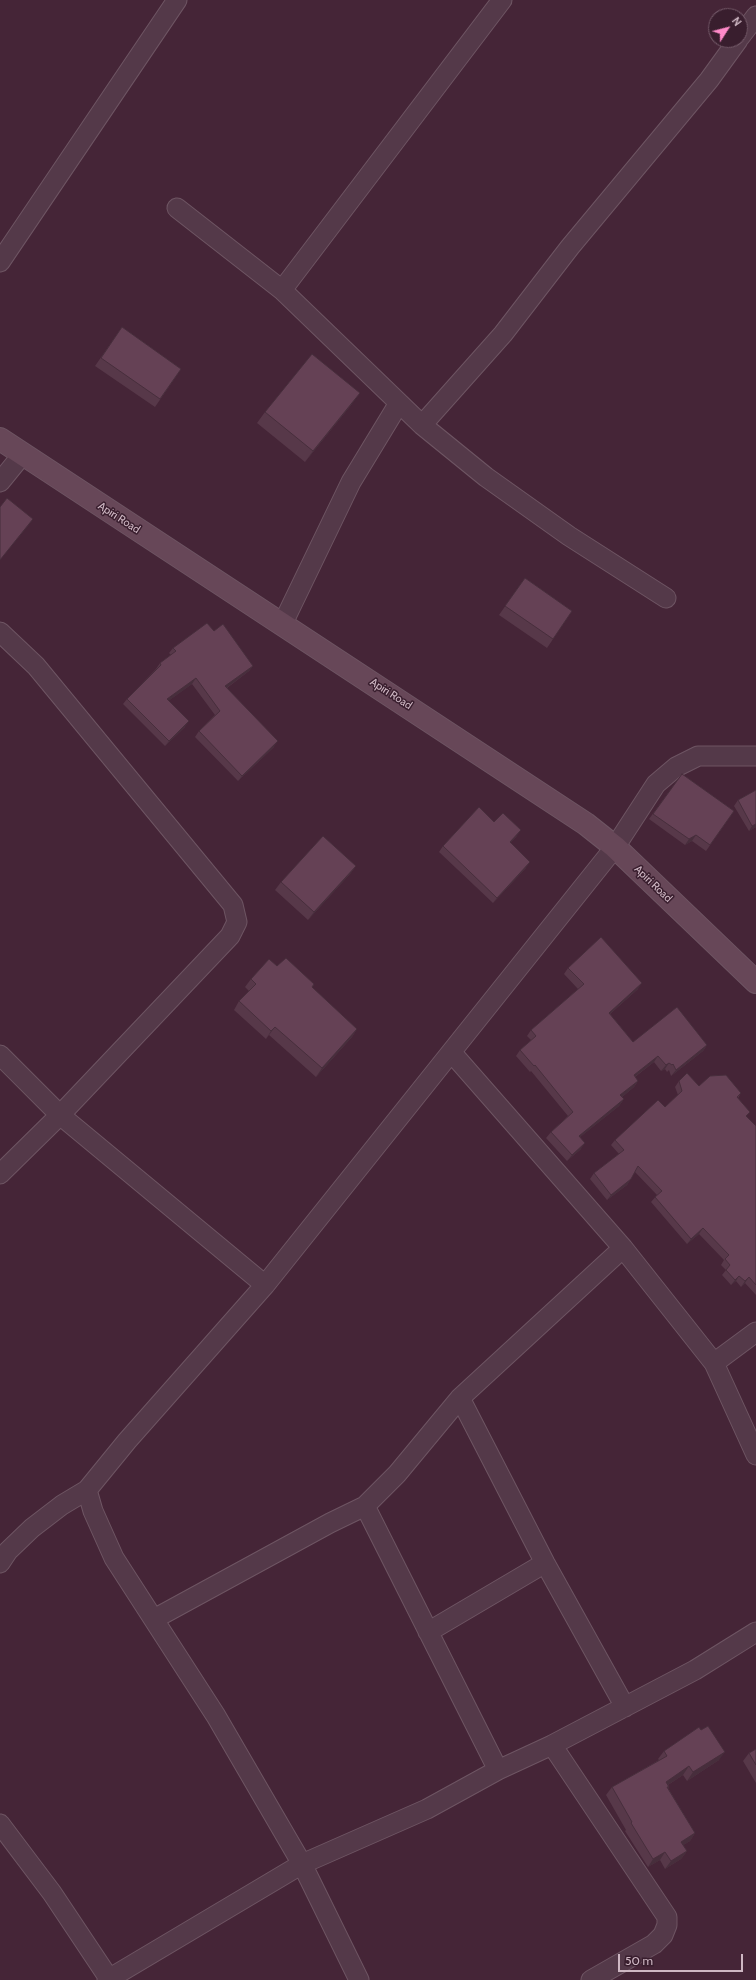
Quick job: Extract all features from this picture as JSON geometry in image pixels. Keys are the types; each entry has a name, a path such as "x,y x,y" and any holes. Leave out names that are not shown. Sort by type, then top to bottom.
{"street":[{"path":"0,262 177,0"},
{"path":"282,290 502,0"},
{"path":"748,26 756,16"},
{"path":"422,425 503,334 570,247 709,80 732,48"},
{"path":"177,208 282,290 399,404 422,425 486,477 563,532 666,598"},
{"path":"283,623 351,482 399,404"},
{"name":"Apiri Road","path":"0,439 22,455 283,623 586,824 614,847 756,982"},
{"path":"0,482 22,455"},
{"path":"0,632 36,666 233,905 237,922 230,936 60,1115 0,1174"},
{"path":"3,1553 62,1505 86,1490 127,1441 265,1285 452,1053 614,847 656,784 676,767 698,756 756,756"},
{"path":"452,1053 624,1248 714,1363 756,1455"},
{"path":"0,1055 60,1115 265,1285"},
{"path":"154,1619 330,1523 365,1506 397,1474 460,1398 624,1248"},
{"path":"714,1363 756,1332"},
{"path":"460,1398 545,1563 625,1707"},
{"path":"86,1490 93,1511 114,1558 216,1716 302,1864 359,1980"},
{"path":"365,1506 498,1770"},
{"path":"428,1632 545,1563"},
{"path":"0,1824 52,1893 109,1979 302,1864 427,1809 498,1770 552,1745 695,1670 756,1632"},
{"path":"552,1745 668,1917 663,1935 654,1944 592,1980"}],"building":[{"path":"122,327 181,369 160,399 101,358"},
{"path":"312,354 360,393 313,451 265,412"},
{"path":"7,498 33,519 0,560 0,507"},
{"path":"525,578 572,611 553,639 505,606"},
{"path":"207,623 214,631 223,624 253,666 225,686 278,741 242,776 199,731 220,711 196,678 167,699 189,721 169,741 127,699 161,665 160,663 176,651 173,648"},
{"path":"682,774 734,811 710,845 696,835 689,839 653,814"},
{"path":"756,790 756,824 752,826 738,800"},
{"path":"479,807 494,822 503,813 521,830 510,842 530,862 497,898 443,846"},
{"path":"323,836 356,866 314,912 281,882"},
{"path":"601,937 642,983 609,1013 633,1042 677,1007 707,1045 676,1070 673,1064 672,1065 669,1063 666,1065 658,1056 634,1075 638,1081 620,1095 624,1099 579,1136 585,1143 572,1155 551,1132 573,1112 535,1065 534,1066 520,1050 536,1036 531,1030 584,984 568,968"},
{"path":"286,958 314,984 312,987 357,1029 322,1068 275,1027 271,1031 239,1001 256,984 251,979 269,959 277,966"},
{"path":"687,1073 699,1086 710,1076 726,1075 741,1093 737,1097 750,1112 746,1116 756,1126 756,1285 749,1277 745,1281 739,1276 735,1280 726,1270 730,1265 725,1259 729,1255 703,1228 691,1239 655,1197 662,1191 638,1166 631,1179 611,1195 594,1173 624,1150 615,1140 658,1100 665,1107 682,1091 679,1081"},
{"path":"708,1726 725,1752 693,1772 689,1766 666,1782 669,1787 667,1787 695,1833 681,1842 687,1851 671,1861 665,1852 653,1859 631,1823 632,1822 612,1787 667,1756 664,1751 699,1727 701,1730"},
{"path":"756,1749 756,1765 749,1753"}]}
